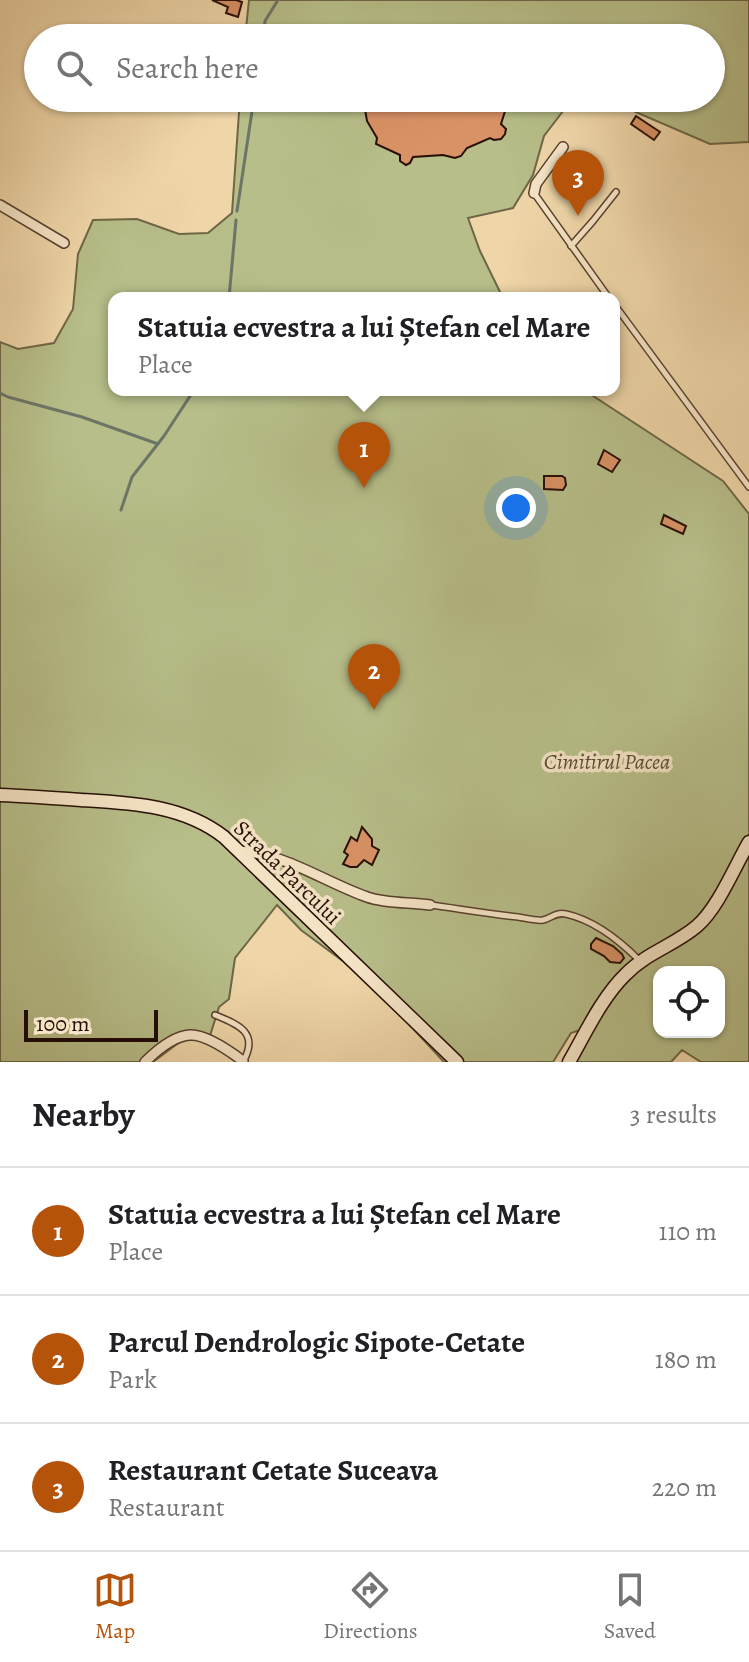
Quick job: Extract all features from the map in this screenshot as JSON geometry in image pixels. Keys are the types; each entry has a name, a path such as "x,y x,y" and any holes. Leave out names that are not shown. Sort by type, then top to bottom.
{"main road":[{"name":"Strada Parcului","path":"0,795 121,803 168,810 210,826 457,1062"},
{"path":"569,1062 624,975 640,961 698,925 712,908 749,842"}],"street":[{"path":"534,193 536,184 563,147"},
{"path":"0,205 64,243"},
{"path":"238,851 275,857 370,898 430,905"},
{"path":"145,1062 169,1043 189,1035 203,1037 243,1061"}],"lane":[{"path":"571,246 616,192"},
{"path":"534,193 605,292"},
{"path":"620,312 749,487"},
{"path":"430,905 543,920 556,913 564,913 582,919 611,936 640,961"},
{"path":"215,1015 246,1032 250,1040 243,1061"}],"green space":[{"path":"249,0 749,0 749,142 710,144 636,112 725,112 725,24 246,24"},
{"name":"Cimitirul Pacea","path":"239,112 562,112 544,136 533,175 513,208 468,218 500,292 108,292 108,396 593,396 723,481 749,514 749,1062 701,1062 682,1050 671,1062 569,1062 589,1027 571,1033 553,1062 444,1062 367,979 301,930 277,905 235,958 229,999 219,1007 209,1039 200,1036 181,1041 153,1062 0,1062 0,342 18,349 54,343 73,309 78,254 93,220 137,219 179,234 208,233 232,213"}],"building":[{"path":"212,0 242,2 238,17 226,13 228,7"},
{"path":"365,112 505,112 501,124 506,129 501,139 490,138 467,148 461,156 413,157 406,165 400,161 400,155 376,144 377,138"},
{"path":"636,116 660,132 654,140 631,124"},
{"path":"565,156 582,170 572,183 556,170"},
{"path":"604,450 620,460 612,472 598,464"},
{"path":"544,476 562,476 566,485 563,490 544,489"},
{"path":"664,515 686,526 683,534 661,524"},
{"path":"362,827 372,839 372,846 379,850 372,865 364,860 357,867 350,867 343,864 348,855 344,852 351,837 357,841"},
{"path":"596,938 622,954 624,958 620,963 610,962 591,949"}],"waterway":[{"path":"265,24 278,0"},
{"path":"237,211 252,112"},
{"path":"230,292 236,220"},
{"path":"0,393 158,444"},
{"path":"121,510 132,477 190,396"}],"place":[{"name":"Restaurant Cetate Suceava","path":"578,216"},
{"name":"Statuia ecvestra a lui Ștefan cel Mare","path":"364,488"},
{"name":"Parcul Dendrologic Sipote-Cetate","path":"374,710"}]}
